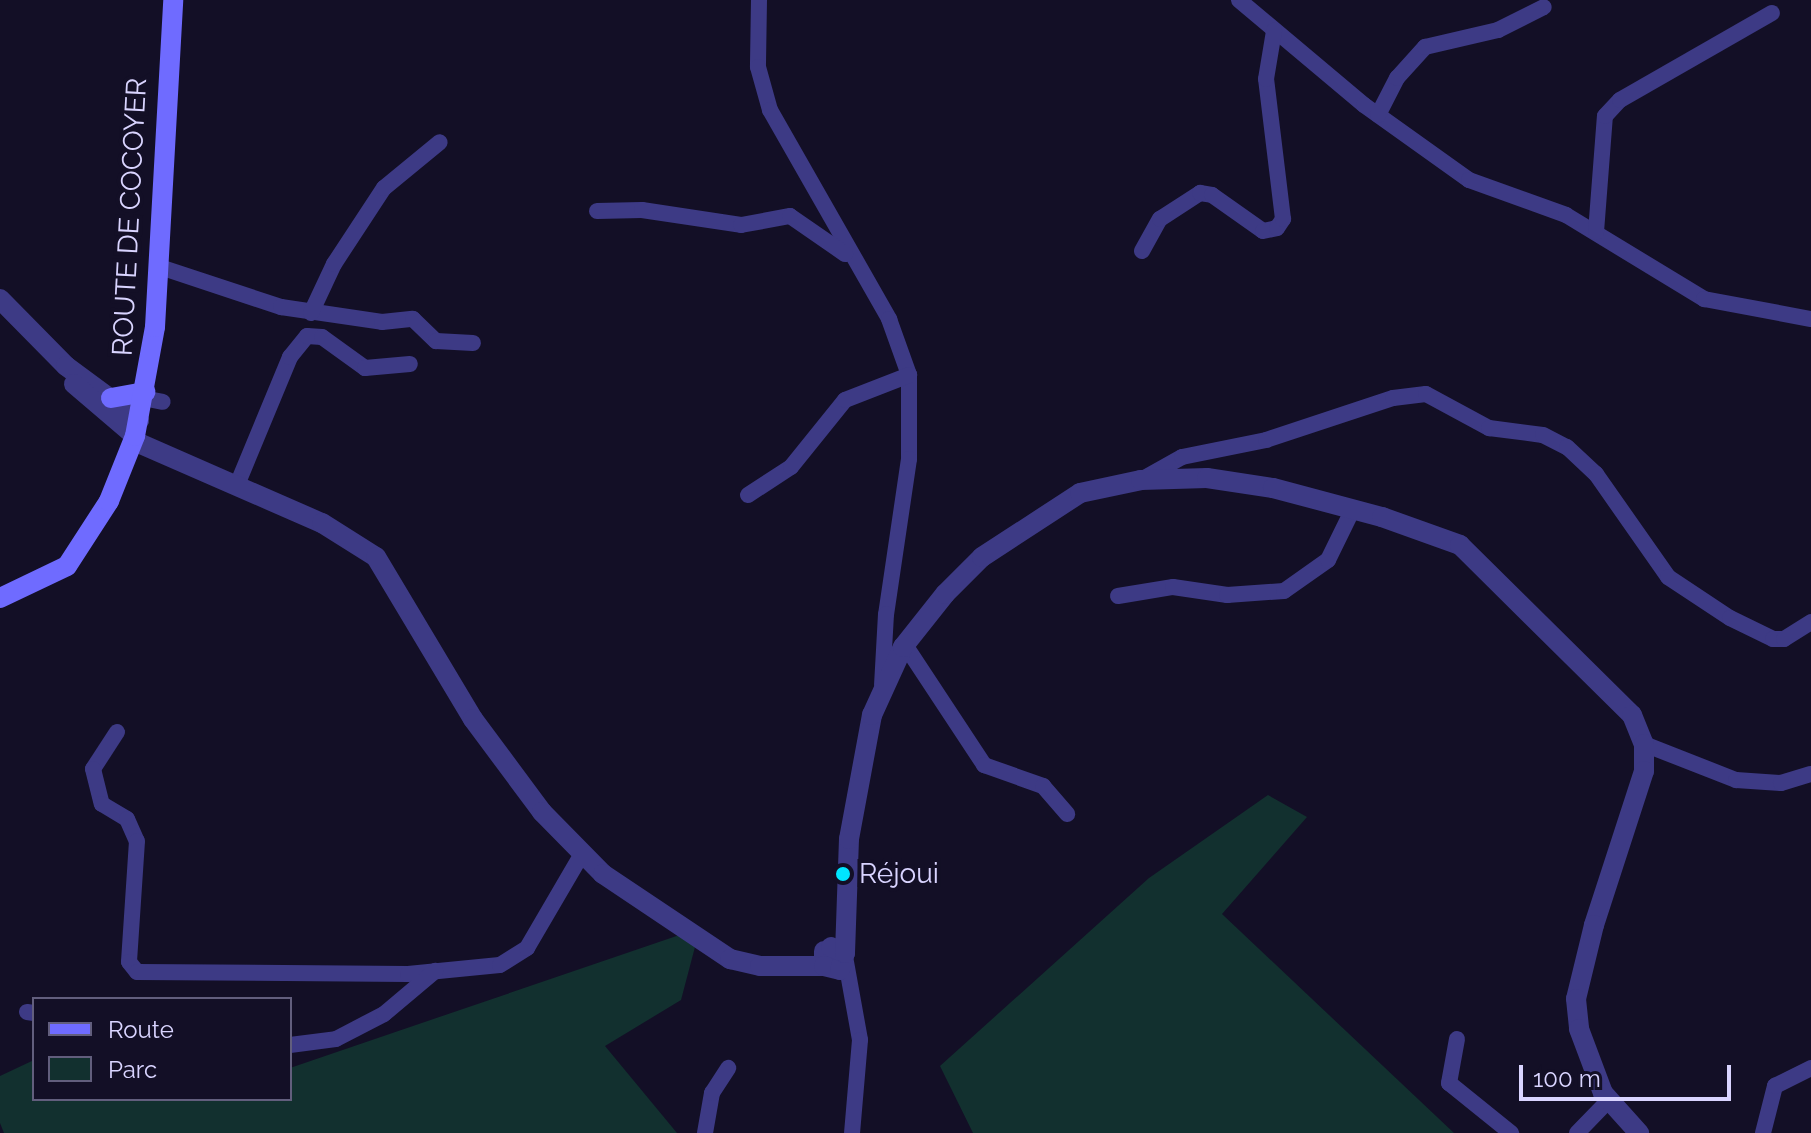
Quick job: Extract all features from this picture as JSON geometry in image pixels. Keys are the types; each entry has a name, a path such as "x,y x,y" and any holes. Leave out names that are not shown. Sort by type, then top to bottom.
{"main road":[{"name":"ROUTE DE COCOYER","path":"0,598 67,566 109,501 150,397 173,0"},
{"path":"111,398 150,397"}],"street":[{"path":"759,0 758,67 770,110 850,257 889,319 909,375 909,459 886,614 882,685 851,825 847,921 834,958 852,993 860,1040 852,1133"},
{"path":"1239,0 1378,115 1469,180 1566,215 1694,295 1811,319"},
{"path":"1378,115 1397,78 1425,47 1498,30 1544,7"},
{"path":"1596,232 1605,116 1620,100 1772,13"},
{"path":"1142,251 1160,219 1200,193 1212,195 1263,231 1277,228 1283,219 1266,79 1274,31"},
{"path":"311,313 334,264 384,188 440,142"},
{"path":"597,211 642,210 741,225 790,216 850,257"},
{"path":"157,266 311,313 382,322 413,319 436,341 473,343"},
{"path":"0,299 66,366 111,398 136,432"},
{"path":"237,485 290,357 307,336 322,337 365,368 410,364"},
{"path":"66,366 72,382 136,432 237,485 346,534 387,568 473,719 542,812 582,854 721,954 760,966 801,966 834,958"},
{"path":"748,495 791,467 845,400 909,375"},
{"path":"1141,480 1182,457 1266,440 1393,398 1426,394 1489,428 1543,435 1567,447 1596,474 1668,577 1730,618 1773,639 1784,639 1811,622"},
{"path":"882,685 905,645 945,594 1028,523 1080,493 1141,480 1207,478 1273,488 1353,509 1443,538 1476,557 1632,715 1644,744 1644,771 1594,925 1576,999 1589,1062 1609,1100 1639,1133"},
{"path":"1118,596 1173,587 1227,595 1284,591 1328,560 1353,509"},
{"path":"905,645 984,765 1043,786 1067,814"},
{"path":"117,732 93,769 102,804 127,819 137,841 129,962 137,972 408,974 500,965 527,948 582,854"},
{"path":"1644,744 1736,780 1781,783 1811,774"},
{"path":"292,1045 336,1039 384,1014 436,970"},
{"path":"1457,1039 1449,1083 1511,1133"},
{"path":"705,1133 712,1093 728,1068"},
{"path":"1763,1133 1775,1086 1811,1068"},
{"path":"1577,1133 1609,1100"}],"green space":[{"path":"1268,795 1307,817 1222,914 1454,1133 973,1133 940,1066 1149,878"},
{"path":"700,928 681,1000 605,1046 677,1133 4,1133 0,1123 0,1076 32,1061 32,1101 292,1101 292,1067"}],"place":[{"name":"Réjoui","path":"843,874"}]}
